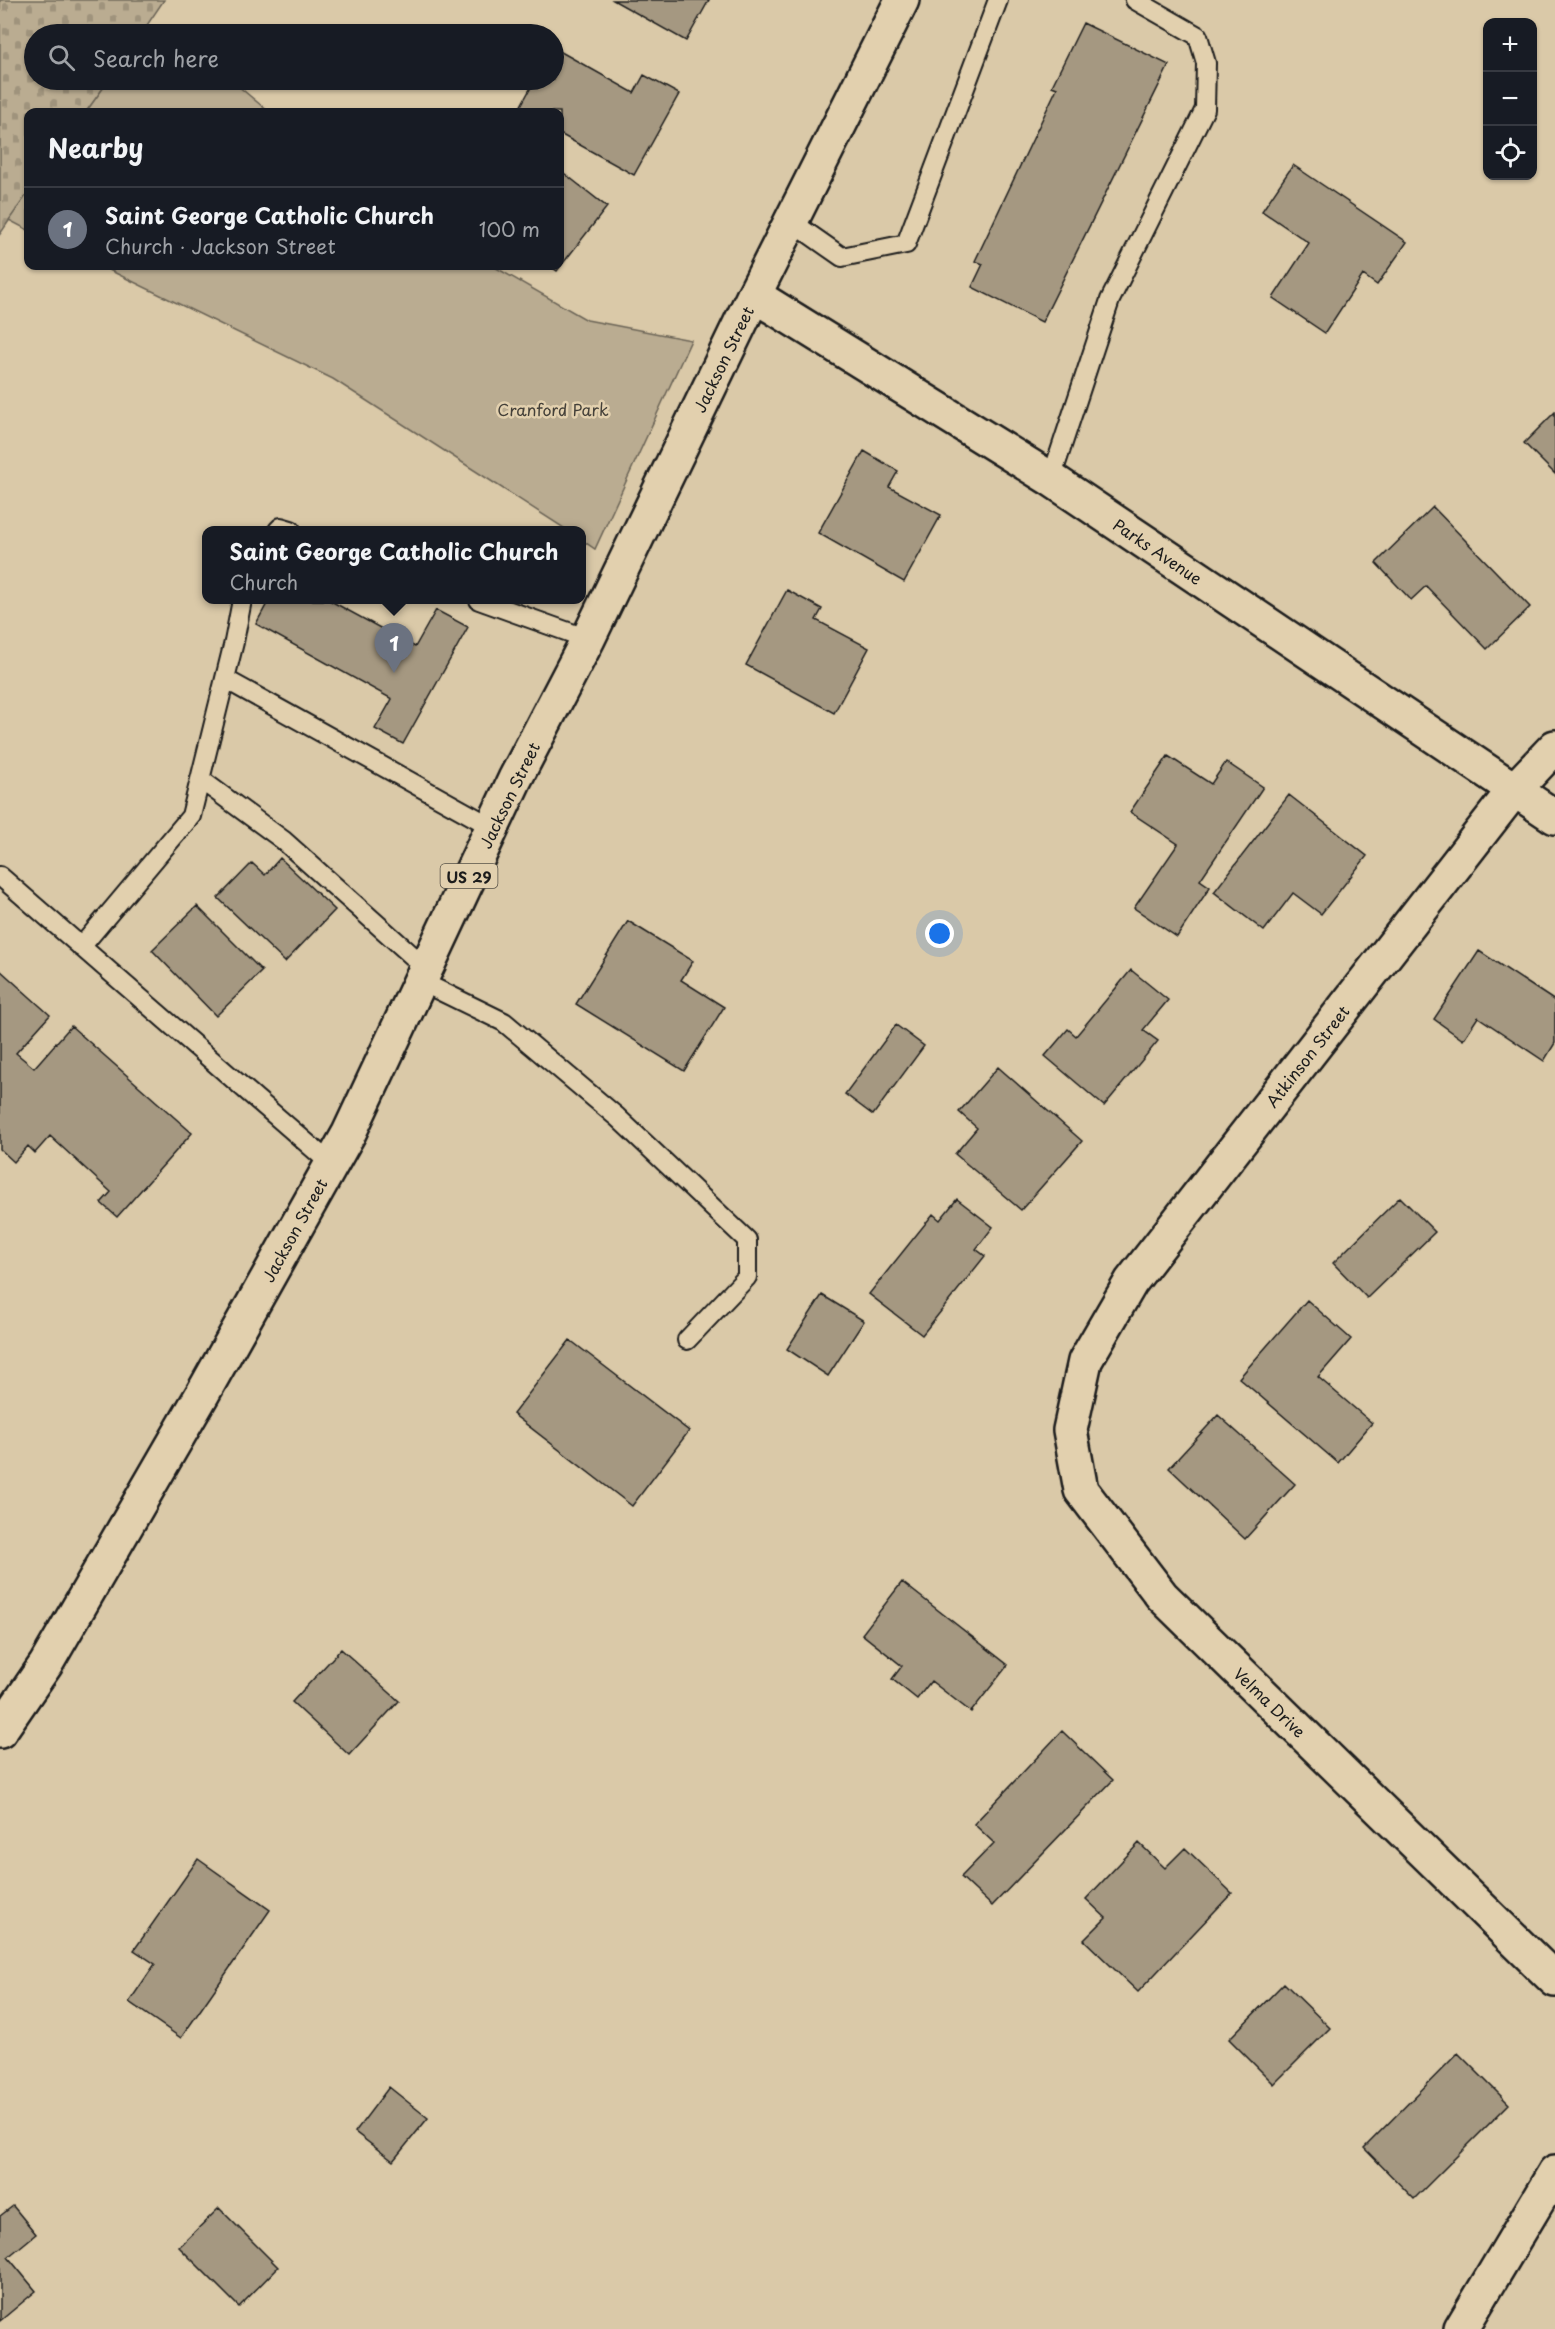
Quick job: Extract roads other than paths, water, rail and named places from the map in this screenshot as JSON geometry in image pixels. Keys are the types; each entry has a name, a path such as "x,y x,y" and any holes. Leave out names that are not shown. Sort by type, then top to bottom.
{"street":[{"name":"Jackson Street","path":"0,1731 46,1664 203,1393 349,1133 515,779 588,639 754,295 902,0"},
{"name":"Parks Avenue","path":"754,295 1051,479 1555,817"},
{"name":"Atkinson Street","path":"1081,1379 1085,1361 1131,1282 1514,790 1555,747"},
{"name":"Velma Drive","path":"1081,1379 1070,1430 1081,1490 1162,1596 1555,1980"},
{"path":"1461,2329 1555,2172"}],"lane":[{"path":"792,222 842,256 906,244 998,0"},
{"path":"1051,479 1110,300 1205,109 1206,63 1198,36 1135,0"},
{"path":"81,947 191,816 241,604"},
{"path":"490,604 588,639"},
{"path":"225,679 492,827"},
{"path":"200,780 283,840 423,974 504,1022 617,1117 747,1240 747,1277 687,1340"},
{"path":"0,876 331,1164"}],"place":[{"name":"Saint George Catholic Church","path":"394,673"}],"park label":[{"name":"Cranford Park","path":"553,409"}]}
